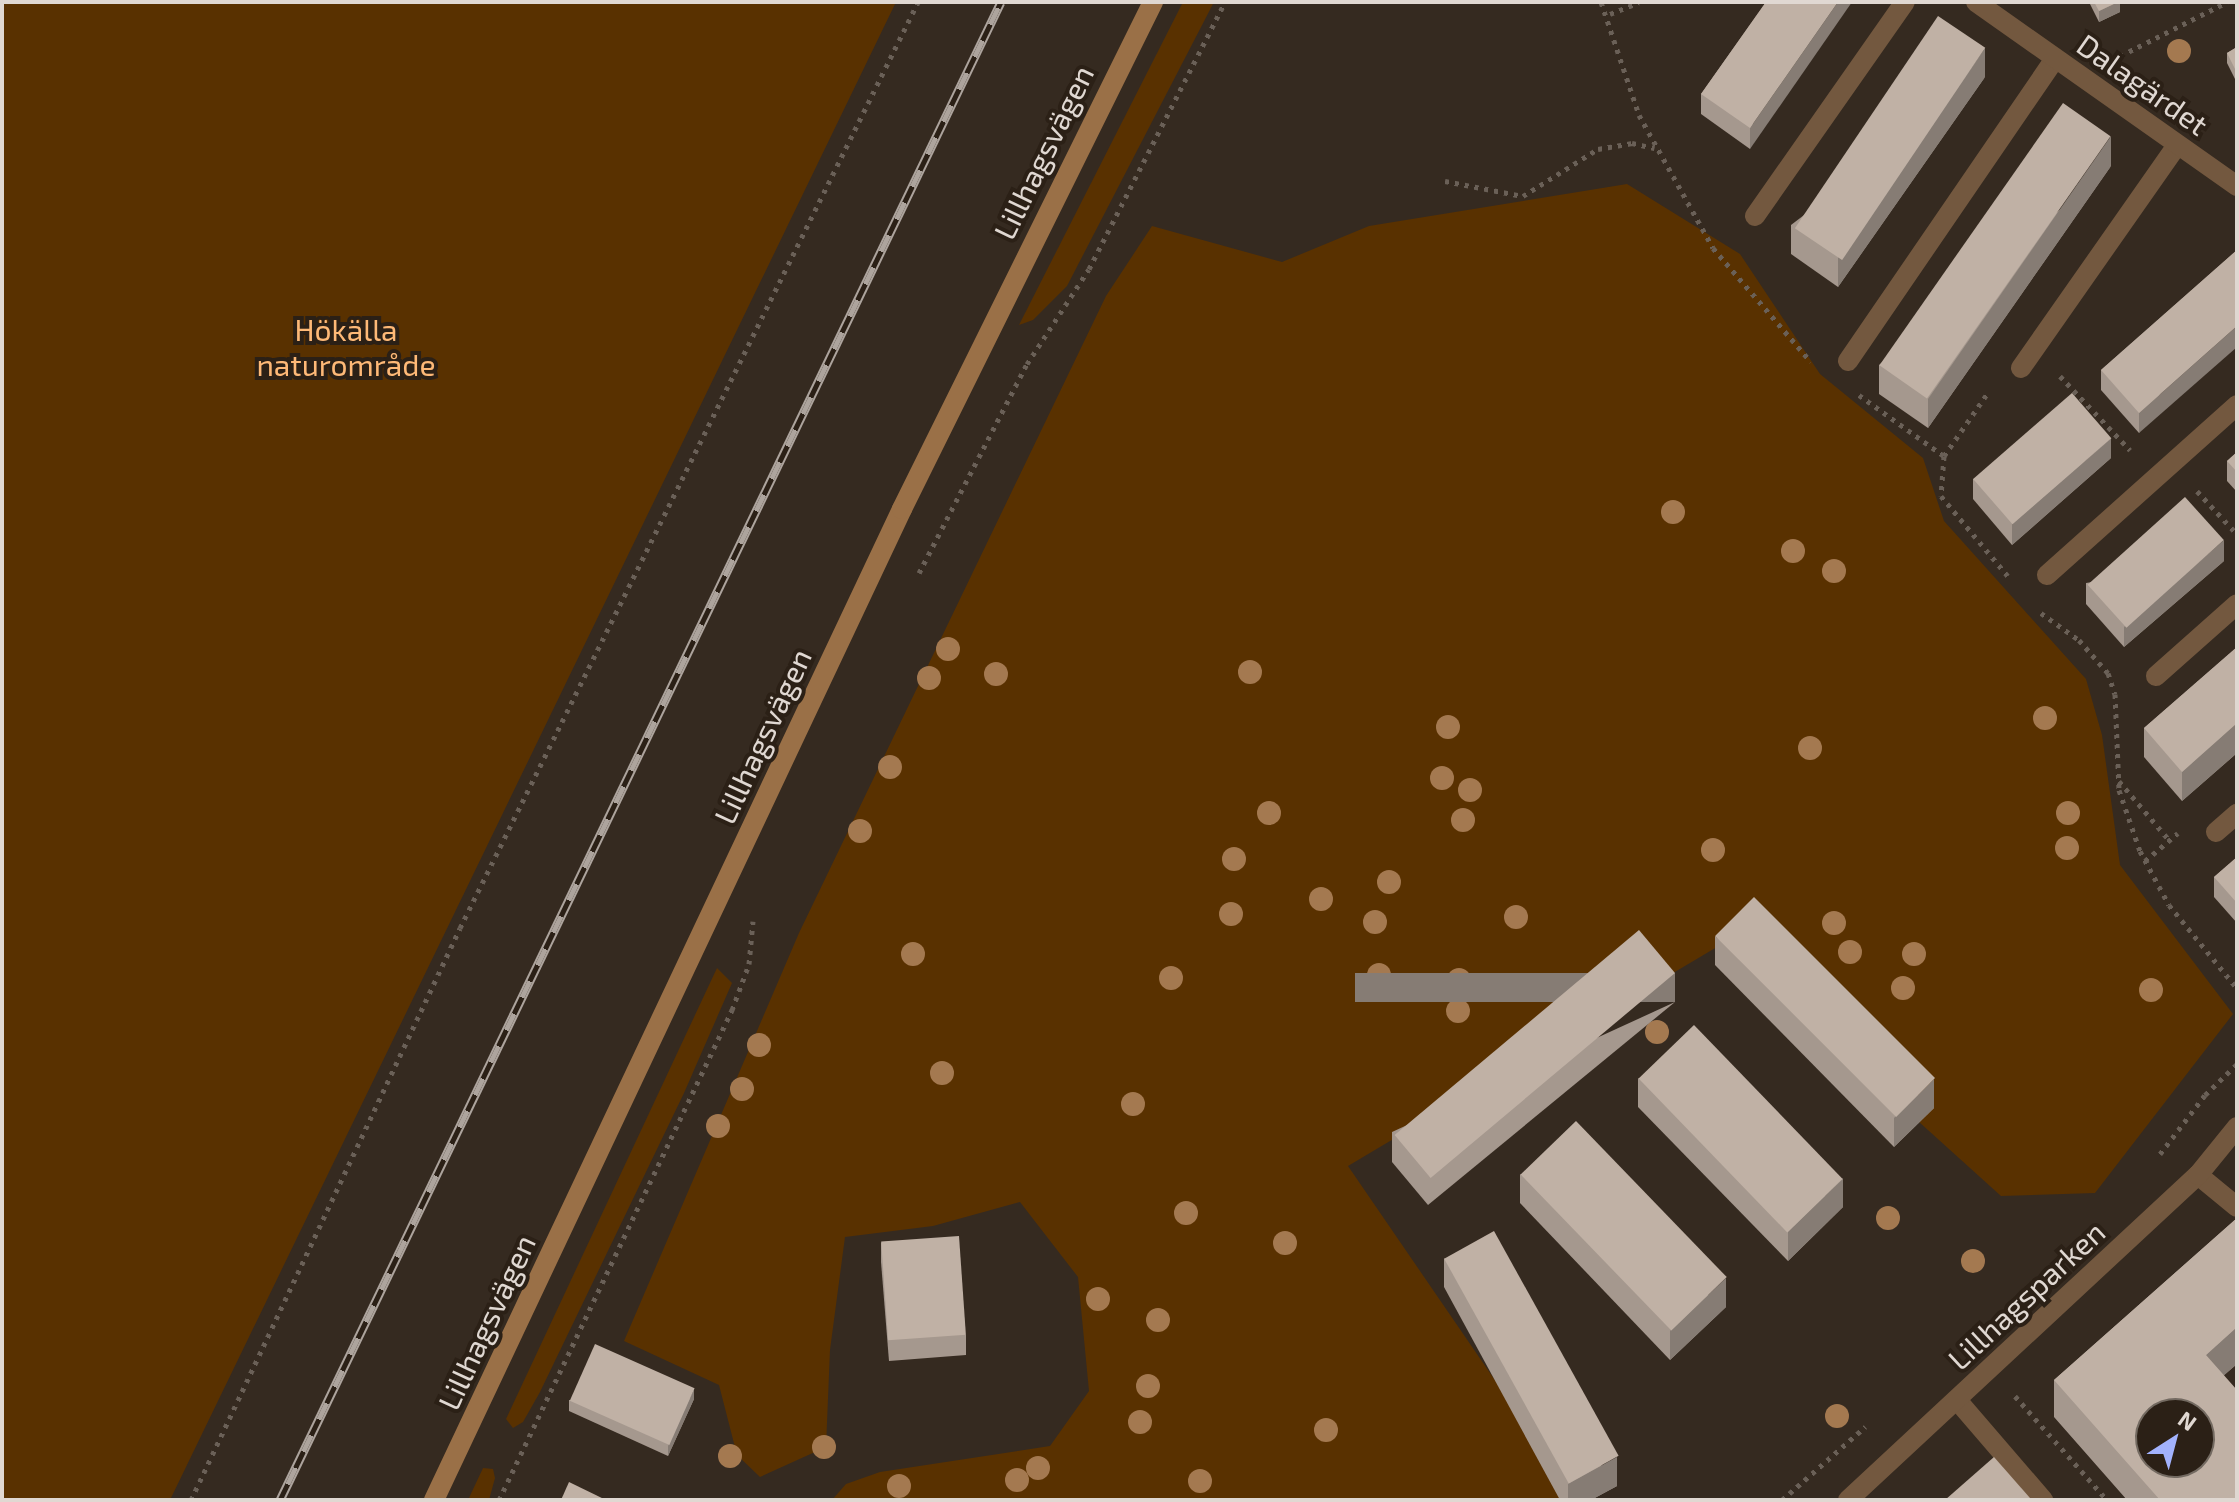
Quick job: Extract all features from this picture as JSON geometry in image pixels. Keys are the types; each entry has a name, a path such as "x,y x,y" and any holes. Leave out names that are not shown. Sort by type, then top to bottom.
{"street":[{"name":"Lillhagsvägen","path":"434,1500 909,495 1153,2"},
{"path":"1755,216 1905,2"},
{"name":"Dalagärdet","path":"1976,2 2237,186"},
{"path":"1848,361 2055,59"},
{"path":"2026,361 2177,145"},
{"path":"2047,575 2237,405"},
{"path":"2156,676 2237,604"},
{"path":"2216,832 2237,814"},
{"name":"Lillhagsparken","path":"1848,1500 2198,1175 2237,1127"},
{"path":"2198,1175 2237,1207"},
{"path":"1957,1400 2043,1500"}],"path":[{"path":"191,1500 460,928 918,2"},
{"path":"914,583 1027,364 1089,269 1225,2"},
{"path":"1601,2 1610,14 1639,115 1655,148 1689,198 1713,248 1799,353 1823,370"},
{"path":"1610,14 1639,2"},
{"path":"2079,77 2227,2"},
{"path":"1445,181 1523,196 1598,149 1632,143 1655,148"},
{"path":"2015,584 1941,496 1944,456 2004,370 2026,361 2076,389 2155,479"},
{"path":"1848,387 1944,456"},
{"path":"2172,464 2237,534"},
{"path":"2033,605 2079,640 2108,673 2115,694 2118,780 2145,861 2169,905 2237,988"},
{"path":"2118,780 2169,841"},
{"path":"2145,861 2191,823"},
{"path":"499,1500 732,1010 749,964 752,924 758,909"},
{"path":"1991,1369 2107,1500"}],"green space":[{"name":"Hökälla naturområde","path":"2,2 896,2 170,1500 2,1500"},
{"path":"1183,2 1214,2 1067,286 1033,320 1019,325"},
{"path":"1627,184 1740,254 1820,374 1923,458 1944,521 2086,679 2102,735 2120,865 2233,1014 2095,1193 2001,1196 1722,944 1348,1166 1577,1500 832,1500 846,1484 880,1472 1050,1446 1089,1391 1078,1277 1020,1202 933,1226 845,1237 830,1350 826,1447 760,1477 737,1455 719,1385 624,1341 799,933 1106,296 1152,226 1282,262 1369,226"},
{"path":"717,968 732,983 684,1093 540,1392 523,1422 513,1428 506,1419"},
{"path":"483,1468 493,1469 495,1478 489,1500 468,1500"}],"building":[{"path":"1766,2 1838,2 1750,128 1701,94"},
{"path":"2094,2 2118,2 2099,11"},
{"path":"1938,16 1985,48 1842,260 1795,228"},
{"path":"2237,47 2237,73 2227,53"},
{"path":"2063,103 2111,136 1927,398 1879,365"},
{"path":"2237,250 2237,326 2139,413 2101,370"},
{"path":"2072,393 2111,438 2012,524 1973,479"},
{"path":"2237,452 2237,472 2227,461"},
{"path":"2185,497 2224,540 2126,628 2088,585"},
{"path":"2237,647 2237,723 2182,772 2144,728"},
{"path":"2237,857 2237,903 2214,877"},
{"path":"1754,897 1935,1078 1896,1117 1715,936"},
{"path":"1639,930 1675,973 1431,1178 1395,1135"},
{"path":"1694,1025 1843,1179 1787,1232 1639,1078"},
{"path":"1576,1121 1727,1277 1671,1331 1521,1174"},
{"path":"2237,1218 2237,1327 2206,1355 2237,1390 2237,1500 2160,1500 2141,1478 2215,1478 2215,1398 2135,1398 2135,1472 2054,1380"},
{"path":"1494,1231 1619,1456 1569,1483 1444,1259"},
{"path":"959,1236 966,1335 888,1340 881,1241"},
{"path":"595,1344 695,1388 669,1445 570,1401"},
{"path":"1994,1457 2030,1498 2028,1500 1945,1500"},
{"path":"569,1482 606,1500 561,1500"}],"railway":[{"path":"280,1500 1001,2"}]}
